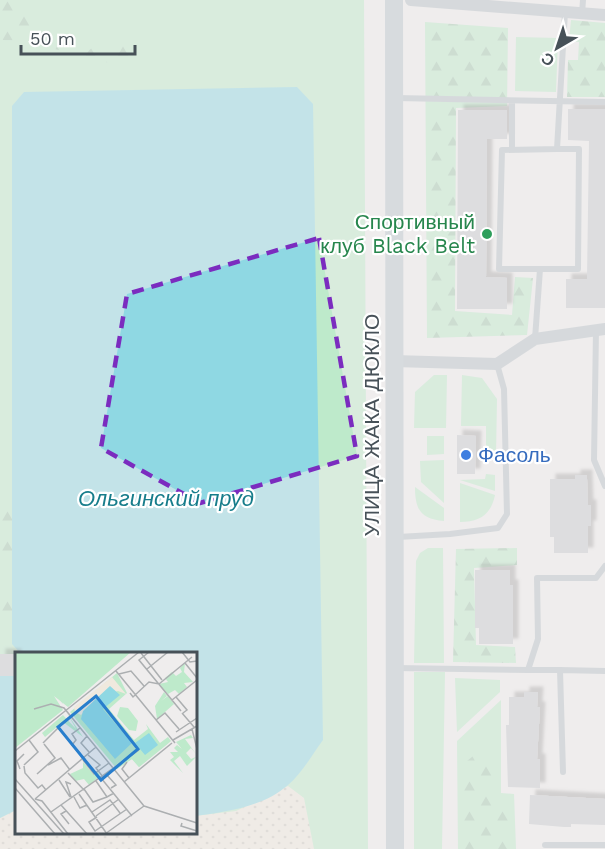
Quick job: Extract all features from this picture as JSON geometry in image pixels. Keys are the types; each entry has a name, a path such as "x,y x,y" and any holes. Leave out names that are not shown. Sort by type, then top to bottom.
{"street":[{"name":"УЛИЦА ЖАКА ДЮКЛО","path":"394,0 395,849"},
{"path":"411,0 512,4 605,15"},
{"path":"394,361 496,364 536,339 600,329"}],"lane":[{"path":"582,14 583,0"},
{"path":"557,148 565,12"},
{"path":"394,98 605,102"},
{"path":"512,101 512,149"},
{"path":"512,149 579,149 578,269 499,269 502,150 512,149"},
{"path":"536,339 540,269"},
{"path":"600,329 594,460 605,486"},
{"path":"394,537 450,534 498,528 507,514 504,389 496,364"},
{"path":"528,670 538,639 537,578 596,579 605,566"},
{"path":"394,668 605,671"},
{"path":"560,670 563,772"},
{"path":"545,845 569,847 605,845"}],"highlighted area":[{"path":"319,238 357,456 200,503 101,448 127,294"}],"green space":[{"name":"Ольгинский пруд","path":"0,0 364,0 368,849 0,849"},
{"path":"0,0 28,0 28,7 38,24 62,32 68,37 65,45 59,50 50,48 45,41 3,40 0,36"},
{"path":"571,20 605,23 605,97 567,97 568,60 578,60 579,42 569,41"},
{"path":"425,22 508,28 507,106 456,108 455,311 512,315 515,277 533,278 527,335 427,338"},
{"path":"516,37 558,38 556,92 515,91"},
{"path":"114,41 126,47 130,54 125,64 85,60 92,48"},
{"path":"434,375 447,375 446,428 414,428 415,392"},
{"path":"462,375 482,378 497,399 496,454 486,454 486,426 461,426"},
{"path":"427,436 444,436 444,454 427,455"},
{"path":"444,460 444,503 421,482 420,461"},
{"path":"486,474 495,475 495,491 460,480 485,479"},
{"path":"460,483 495,495 491,508 478,519 460,522"},
{"path":"415,487 444,508 444,521 430,518 421,512 416,502"},
{"path":"4,507 19,517 20,561 0,562 0,508"},
{"path":"428,548 443,548 444,663 414,663 416,561 420,553"},
{"path":"517,548 517,565 474,568 476,645 515,647 516,663 453,662 456,549"},
{"path":"0,576 14,613 13,619 0,630"},
{"path":"414,672 445,672 442,849 414,849"},
{"path":"455,678 500,680 500,692 457,732"},
{"path":"501,700 501,793 514,794 516,849 458,849 457,741"},
{"path":"484,747 494,757 494,797 509,805 513,826 507,838 511,849 465,849 461,766"}],"sand":[{"path":"288,786 304,798 314,849 0,849 0,818 15,810 15,834 196,834 196,816 236,811"}],"water":[{"name":"Ольгинский пруд","path":"297,87 313,104 323,740 307,764 288,785 267,799 244,807 196,816 196,652 19,652 12,644 12,106 24,92"},
{"path":"0,676 15,676 15,810 0,818"}],"building":[{"path":"568,109 605,109 605,308 566,308 566,279 587,279 589,141 568,140"},
{"path":"458,110 507,110 507,139 487,139 486,277 507,278 507,309 457,309"},
{"name":"Фасоль","path":"457,435 476,436 475,474 457,474"},
{"path":"575,475 587,475 588,505 591,505 588,553 554,553 554,537 550,537 550,479 575,479"},
{"path":"475,570 510,570 510,585 513,585 513,644 479,644 479,628 475,628"},
{"path":"0,654 15,654 15,676 0,676"},
{"path":"524,692 538,692 537,707 540,707 537,759 540,759 540,788 508,787 506,725 509,725 509,697 524,697"},
{"path":"530,795 605,799 605,825 571,824 571,827 564,827 529,824"}],"place":[{"name":"Спортивный клуб Black Belt","path":"487,234"},
{"name":"Фасоль","path":"466,455"}]}
